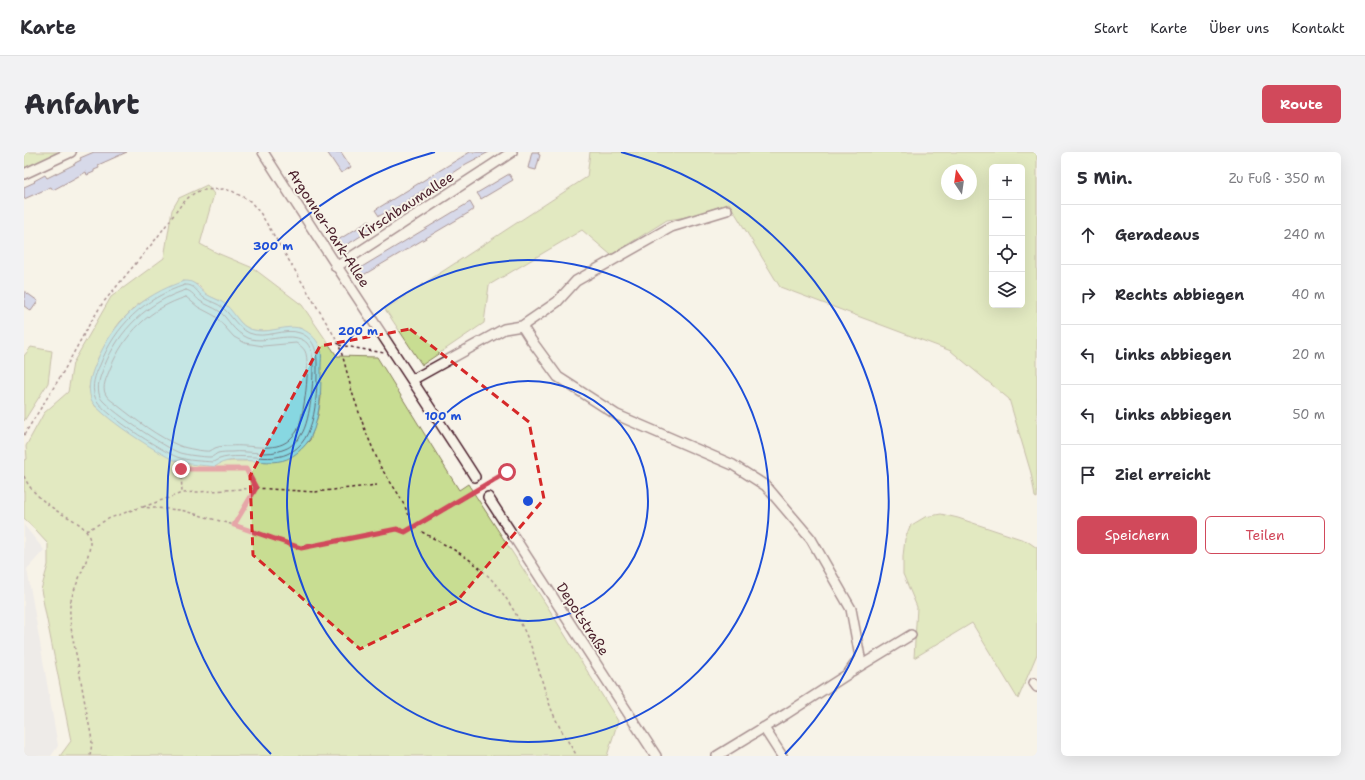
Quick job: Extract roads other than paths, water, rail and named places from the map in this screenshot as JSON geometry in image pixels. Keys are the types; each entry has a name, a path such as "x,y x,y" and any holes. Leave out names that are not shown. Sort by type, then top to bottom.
{"street":[{"path":"24,174 71,152"},
{"name":"Argonner-Park-Allee","path":"263,152 336,267 396,354 412,380"},
{"name":"Kirschbaumallee","path":"336,267 512,152"},
{"path":"474,478 412,380 504,329 522,326 557,302 576,281 671,227 727,210"},
{"path":"522,326 558,377 617,415 733,465 766,486 811,540 851,609 860,657 848,674"},
{"name":"Depotstraße","path":"488,497 656,756"},
{"path":"717,756 911,635"},
{"path":"764,728 782,756"}],"water":[{"path":"184,281 194,283 203,292 225,304 244,326 263,331 288,327 298,328 308,333 318,344 321,351 321,382 316,421 309,440 296,454 282,461 262,462 241,460 223,463 215,467 176,461 129,433 95,406 90,394 91,376 103,348 111,335 120,323 142,302 169,287"}]}
